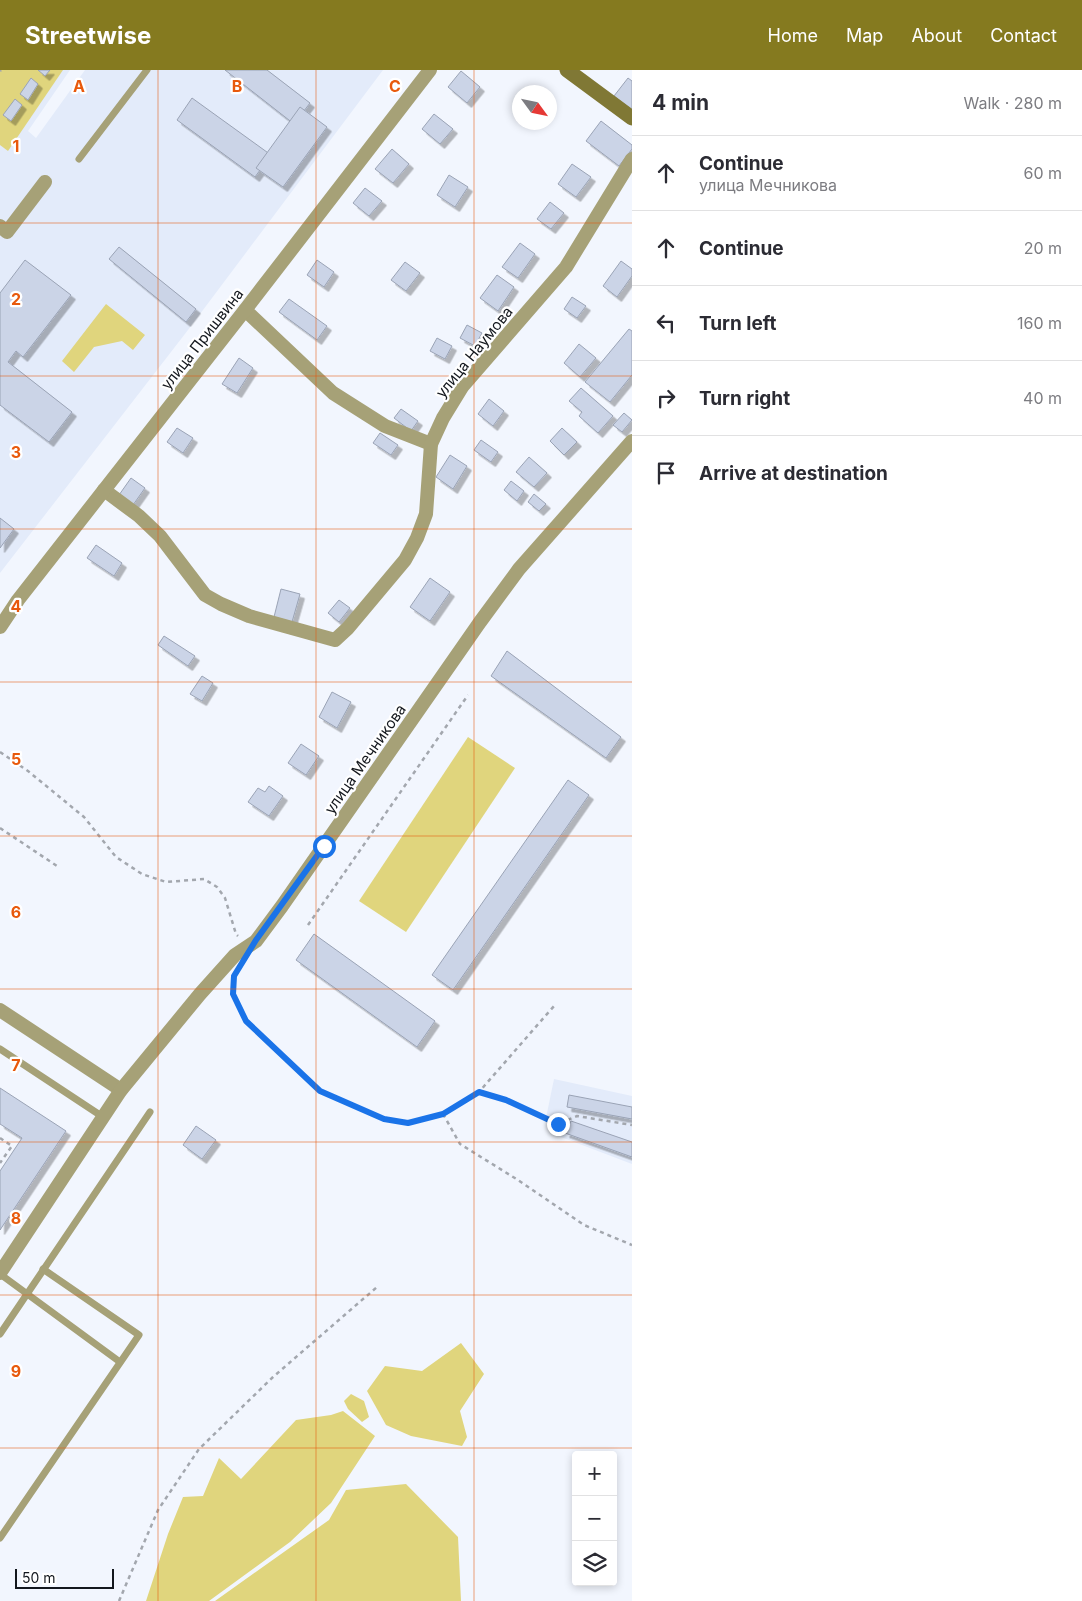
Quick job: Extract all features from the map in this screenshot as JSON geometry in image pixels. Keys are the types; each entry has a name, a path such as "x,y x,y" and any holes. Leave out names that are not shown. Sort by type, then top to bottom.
{"main road":[{"path":"568,70 632,118"}],"street":[{"name":"улица Пришвина","path":"0,627 18,600 430,70"},
{"name":"улица Наумова","path":"104,490 139,516 160,536 205,595 250,616 335,640 348,628 405,560 417,538 426,514 431,444 443,418 462,387 566,267 632,160"},
{"path":"0,226 8,232 45,182"},
{"path":"245,310 333,393 385,426 431,444"},
{"name":"улица Мечникова","path":"0,1274 121,1090 178,1019 223,968 235,955 256,940 282,906 519,569 632,442"},
{"path":"0,1010 121,1090"}],"lane":[{"path":"79,158 147,70"},
{"path":"0,1049 103,1117"},
{"path":"0,1334 150,1112"},
{"path":"0,1538 139,1335 43,1269"},
{"path":"0,1274 120,1362"}],"path":[{"path":"308,925 468,695"},
{"path":"0,752 28,771 84,817 116,857 142,874 166,882 204,878 217,887 225,898 236,934 246,942 256,940"},
{"path":"0,828 58,866"},
{"path":"238,968 234,976 233,994 246,1021 320,1091 384,1119 408,1123 443,1114 479,1092 554,1006"},
{"path":"479,1092 506,1100 558,1124 577,1116 632,1125"},
{"path":"443,1114 460,1144 518,1180 584,1225 632,1245"},
{"path":"0,1138 12,1146 0,1163"},
{"path":"119,1601 158,1510 199,1449 273,1377 377,1287"}],"shaded area":[{"path":"0,70 70,70 28,131 36,138 85,70 383,70 188,330 0,573"},
{"path":"0,70 63,70 8,151 0,145"},
{"path":"106,304 145,335 133,350 122,341 94,347 74,372 62,361"},
{"path":"468,737 515,768 406,932 359,901"},
{"path":"554,1079 632,1096 632,1164 561,1137 565,1123 546,1118"},
{"path":"461,1343 484,1374 460,1411 467,1437 462,1446 411,1436 386,1425 367,1391 385,1366 422,1371"},
{"path":"351,1394 364,1401 369,1417 362,1422 348,1409 344,1401"},
{"path":"343,1411 375,1436 331,1503 290,1542 209,1601 146,1601 168,1534 183,1497 203,1496 219,1458 241,1479 296,1420 331,1415"},
{"path":"406,1484 458,1537 461,1601 215,1601 329,1520 346,1490"}],"building":[{"path":"38,70 50,70 45,76"},
{"path":"225,70 267,70 310,103 294,124"},
{"path":"461,71 480,87 467,103 448,87"},
{"path":"31,78 38,84 28,100 20,94"},
{"path":"628,78 632,81 632,110 614,96"},
{"path":"192,98 271,155 255,177 177,120"},
{"path":"15,99 22,105 11,121 3,115"},
{"path":"300,107 327,127 283,187 256,168"},
{"path":"434,114 453,129 440,144 422,129"},
{"path":"601,121 632,145 632,149 619,166 586,141"},
{"path":"392,149 409,164 393,183 375,169"},
{"path":"572,164 591,177 576,197 558,184"},
{"path":"449,175 468,187 455,207 437,195"},
{"path":"365,188 382,201 369,216 353,203"},
{"path":"550,202 564,213 551,229 537,219"},
{"path":"520,243 535,254 518,278 502,267"},
{"path":"119,247 196,309 186,322 109,259"},
{"path":"25,260 71,295 23,357 16,351 8,362 72,412 49,442 0,405 0,293"},
{"path":"317,260 334,272 324,287 307,275"},
{"path":"621,261 632,269 632,276 617,297 603,286"},
{"path":"405,262 420,273 406,291 391,280"},
{"path":"497,275 514,287 498,311 480,298"},
{"path":"572,297 586,306 577,318 564,309"},
{"path":"289,299 327,326 317,340 279,312"},
{"path":"467,325 482,333 475,346 460,338"},
{"path":"629,329 632,331 632,375 610,402 585,382"},
{"path":"437,338 452,346 445,359 430,351"},
{"path":"579,344 596,358 580,377 564,363"},
{"path":"239,358 253,368 237,393 222,384"},
{"path":"581,388 613,416 598,433 579,416 582,412 569,401"},
{"path":"489,399 504,411 493,426 478,414"},
{"path":"401,409 418,421 411,431 394,418"},
{"path":"624,413 632,420 622,432 613,425"},
{"path":"177,428 193,438 183,453 167,442"},
{"path":"562,428 577,442 564,455 550,441"},
{"path":"380,433 398,445 391,455 373,443"},
{"path":"481,440 498,452 491,462 474,450"},
{"path":"450,455 467,466 453,489 436,477"},
{"path":"529,457 547,473 534,487 516,472"},
{"path":"131,478 145,488 133,505 119,495"},
{"path":"511,481 524,491 517,501 504,490"},
{"path":"534,494 546,504 539,511 528,502"},
{"path":"0,518 14,529 0,548"},
{"path":"96,545 122,563 114,576 87,558"},
{"path":"430,578 450,592 430,621 410,607"},
{"path":"281,589 300,594 292,622 274,617"},
{"path":"339,600 350,608 339,622 328,613"},
{"path":"164,636 195,656 188,666 158,645"},
{"path":"507,651 621,737 606,758 491,676"},
{"path":"202,676 213,683 202,701 190,694"},
{"path":"332,692 351,702 337,728 319,717"},
{"path":"301,744 319,756 306,775 288,763"},
{"path":"568,780 589,795 453,990 432,975"},
{"path":"269,786 283,796 269,816 248,802 258,788 265,792"},
{"path":"314,934 435,1021 417,1047 296,960"},
{"path":"0,1088 66,1131 0,1230 0,1171 22,1138 0,1124"},
{"path":"569,1095 632,1107 632,1119 567,1107"},
{"path":"571,1121 632,1142 632,1157 565,1133"},
{"path":"196,1126 216,1140 202,1159 183,1145"}],"route":[{"path":"324,846 256,940 234,976 233,994 246,1021 320,1091 384,1119 408,1123 443,1114 479,1092 506,1100 558,1124"}]}
